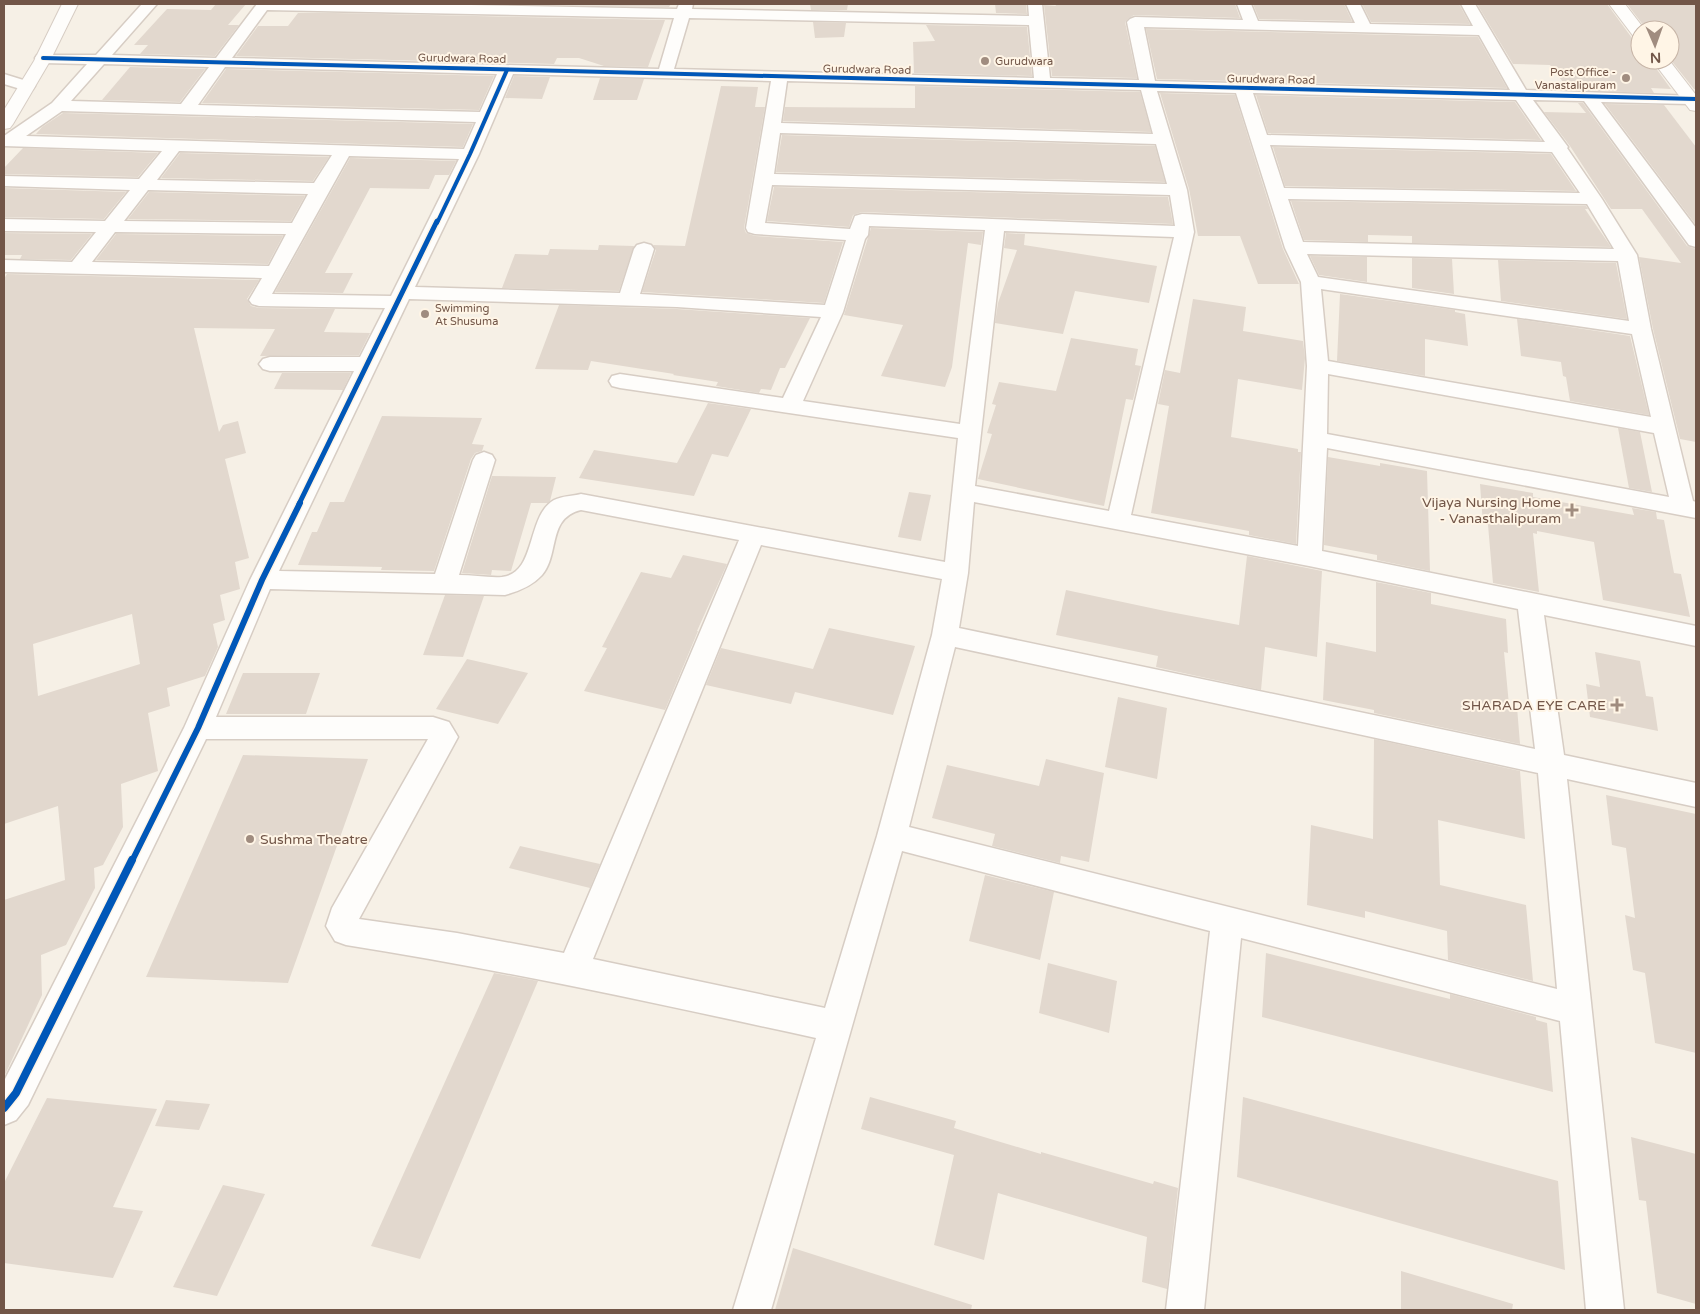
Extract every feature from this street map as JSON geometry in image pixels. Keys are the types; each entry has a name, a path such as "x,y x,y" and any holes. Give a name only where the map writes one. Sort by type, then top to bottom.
{"street":[{"path":"4,124 43,58 70,4"},
{"path":"6,141 58,106 150,4"},
{"path":"187,108 264,4 912,10 1036,21"},
{"path":"1035,4 1042,83"},
{"path":"1118,521 1185,232 1178,190 1148,86 1131,4"},
{"path":"1244,4 1252,25"},
{"path":"1353,4 1365,28"},
{"path":"1316,440 1690,509 1664,427 1641,329 1627,255 1559,147 1521,95 1468,4"},
{"path":"1617,4 1630,21"},
{"path":"665,74 685,8"},
{"path":"1135,22 1484,31"},
{"name":"Gurudwara Road","path":"43,58 1521,95 1694,102"},
{"path":"4,1108 16,1093 198,728 262,580 470,154 508,70"},
{"path":"1668,70 1694,102"},
{"path":"780,76 771,128 766,179 755,228 859,235"},
{"path":"4,78 27,86"},
{"path":"1242,88 1295,248 1311,282 1318,366 1309,558"},
{"path":"1589,97 1696,241"},
{"path":"58,106 486,117"},
{"path":"771,128 1163,138"},
{"path":"1259,140 1559,147"},
{"path":"6,141 470,154"},
{"path":"77,268 175,145"},
{"path":"344,150 320,189 259,300 400,297 677,301 833,312"},
{"path":"766,179 1178,190"},
{"path":"4,181 320,189"},
{"path":"1277,193 1594,200"},
{"path":"790,406 833,312 859,235 862,220 1185,232"},
{"path":"4,225 298,229"},
{"path":"752,1310 892,836 945,635 956,572 963,492 996,225"},
{"path":"1295,248 1627,255"},
{"path":"628,301 644,249"},
{"path":"4,266 275,272"},
{"path":"1311,282 1641,329"},
{"path":"270,364 368,364"},
{"path":"1318,366 1664,427"},
{"path":"620,381 971,433"},
{"path":"444,583 484,460"},
{"path":"963,492 1309,558 1696,636"},
{"path":"262,580 505,586 522,579 534,568 551,516 563,506 582,502 753,536 956,572"},
{"path":"573,970 753,536"},
{"path":"1530,603 1551,763 1609,1309"},
{"path":"945,635 1696,795"},
{"path":"198,728 439,728 444,737 343,918 342,926 346,931 457,948 573,970 836,1026"},
{"path":"892,836 1576,1009"},
{"path":"1185,1310 1227,920"}],"building":[{"path":"216,4 246,4 228,25 239,25 215,56 140,54 148,45 134,45 167,9 211,10"},
{"path":"502,4 671,4 669,7"},
{"path":"810,4 848,4 847,10 811,10"},
{"path":"995,4 1026,5 1027,14 996,13"},
{"path":"1055,4 1235,4 1240,18 1134,15 1125,22 1137,78 1052,76 1044,5 1056,6"},
{"path":"1253,4 1344,4 1352,21 1259,19"},
{"path":"1362,4 1459,4 1470,24 1371,22"},
{"path":"1477,4 1607,4 1630,35 1630,70 1657,70 1671,89 1651,88 1654,93 1569,90 1550,65 1513,64"},
{"path":"1627,4 1696,4 1696,89 1679,70 1680,20 1639,20"},
{"path":"298,13 665,20 648,67 604,66 579,58 557,58 554,64 236,56 258,26 288,26"},
{"path":"813,22 846,23 844,37 815,38"},
{"path":"926,25 1027,27 1032,76 914,73 913,42 935,41"},
{"path":"1146,29 1478,37 1507,88 1157,79"},
{"path":"130,67 205,69 180,102 102,100"},
{"path":"226,69 494,76 479,110 202,103"},
{"path":"514,76 550,77 542,99 505,98"},
{"path":"600,78 644,79 637,100 593,100"},
{"path":"721,86 758,87 755,107 765,107 744,228 746,233 755,236 843,242 824,303 642,292 656,250 653,245 685,246"},
{"path":"915,86 1140,92 1151,132 783,121 785,107 915,108"},
{"path":"1160,93 1235,95 1283,249 1299,284 1258,284 1240,236 1198,236 1189,189"},
{"path":"1256,95 1515,102 1541,140 1268,133"},
{"path":"1578,103 1583,103 1687,246 1696,249 1696,442 1680,439 1653,329 1639,257 1681,263 1642,209 1611,209 1570,146 1544,112 1586,113"},
{"path":"1605,104 1664,105 1696,147 1696,225"},
{"path":"63,113 473,124 463,147 36,134 42,127"},
{"path":"782,135 1155,146 1165,182 776,172"},
{"path":"1273,147 1551,154 1576,191 1285,186"},
{"path":"23,148 158,153 138,177 4,174 4,168"},
{"path":"180,153 329,157 313,181 161,178"},
{"path":"350,158 456,161 449,175 435,175 429,189 370,188 325,273 353,273 343,293 275,292"},
{"path":"774,187 1168,197 1173,224 862,212 853,215 849,227 767,221"},
{"path":"4,188 126,192 104,219 4,217"},
{"path":"149,192 305,196 291,221 128,219"},
{"path":"1291,201 1586,206 1588,209 1585,209 1611,247 1412,243 1412,236 1368,235 1368,242 1304,240"},
{"path":"871,228 983,232 981,245 968,243 952,367 945,387 881,376 903,325 844,315"},
{"path":"4,233 92,234 71,260 20,259 22,255 4,255"},
{"path":"1006,233 1025,234 1024,245 1157,266 1149,303 1075,291 1063,334 995,323 998,303 1017,250 1004,248"},
{"path":"116,234 283,236 268,264 96,260"},
{"path":"599,245 634,246 619,291 502,288 515,254 548,255 550,249 598,250"},
{"path":"1310,256 1367,257 1367,282 1319,275"},
{"path":"1412,258 1452,259 1454,294 1412,288"},
{"path":"1498,260 1616,263 1627,319 1501,301"},
{"path":"7,274 259,280 247,299 251,306 259,308 335,309 324,332 370,333 359,355 260,356 275,329 194,328 219,432 223,425 238,421 246,453 225,459 249,558 235,562 240,589 220,595 225,620 213,624 218,647 205,676 167,688 170,706 148,713 158,771 121,784 123,827 103,865 94,868 95,888 66,945 41,955 42,995 4,1077 4,900 65,880 58,806 4,824 4,279","holes":["132,614 140,664 38,696 33,644"]},
{"path":"1340,294 1455,310 1455,312 1465,314 1468,346 1425,339 1425,376 1337,361"},
{"path":"1193,299 1246,307 1243,331 1303,341 1305,358 1302,390 1238,379 1231,437 1298,449 1298,452 1301,452 1296,544 1249,535 1249,531 1151,513 1169,406 1158,404 1165,370 1180,373"},
{"path":"559,305 677,309 810,318 785,368 780,368 771,390 761,389 759,393 716,386 718,382 591,361 588,370 535,369"},
{"path":"1517,319 1630,336 1649,415 1570,401 1561,362 1521,356"},
{"path":"1071,338 1138,349 1135,365 1141,366 1133,400 1126,399 1104,506 978,479 992,434 987,433 996,405 992,404 999,382 1056,391"},
{"path":"282,373 351,373 343,390 274,389"},
{"path":"708,403 751,409 728,457 712,454 694,496 579,478 594,450 677,463"},
{"path":"382,416 482,418 472,444 484,445 482,451 475,453 471,459 434,571 381,570 382,567 298,565 312,532 317,532 330,502 344,502"},
{"path":"1618,428 1640,432 1652,492 1629,488"},
{"path":"1328,457 1380,466 1380,463 1427,471 1430,571 1377,560 1377,555 1324,545"},
{"path":"492,476 556,477 550,501 548,503 531,503 511,571 492,570 491,575 462,573"},
{"path":"1480,484 1533,493 1533,497 1634,515 1632,508 1656,512 1657,519 1664,520 1674,573 1681,574 1690,617 1603,600 1594,542 1537,531 1537,534 1533,533 1539,592 1493,583 1488,525 1483,524"},
{"path":"909,492 931,495 921,541 898,537"},
{"path":"683,555 727,564 665,710 584,691 607,648 602,647 641,572 671,578"},
{"path":"1247,556 1322,571 1317,657 1265,647 1261,690 1156,667 1158,656 1056,635 1066,590 1239,625"},
{"path":"1376,582 1431,593 1431,604 1506,619 1508,653 1504,652 1509,705 1517,707 1520,744 1374,713 1374,710 1323,700 1326,642 1376,652"},
{"path":"445,595 484,596 463,657 423,655"},
{"path":"829,628 915,646 893,715 795,692 791,704 706,685 721,648 813,669"},
{"path":"1595,652 1640,661 1646,696 1653,697 1658,731 1590,717 1586,684 1600,687"},
{"path":"467,659 528,673 498,724 436,709"},
{"path":"243,673 320,673 306,714 226,714"},
{"path":"1118,697 1167,708 1157,779 1105,767"},
{"path":"1374,739 1520,771 1525,839 1438,820 1440,885 1526,905 1533,981 1448,960 1447,931 1365,911 1365,918 1307,905 1311,825 1373,839"},
{"path":"243,755 368,759 288,983 146,977"},
{"path":"1046,759 1104,773 1089,862 1061,856 1060,863 992,846 995,834 932,818 947,765 1039,786"},
{"path":"1606,795 1696,814 1696,1053 1655,1043 1645,973 1633,970 1625,915 1635,918 1626,848 1612,845"},
{"path":"520,846 600,864 590,888 509,868"},
{"path":"985,875 1054,892 1040,960 969,941"},
{"path":"1266,953 1450,999 1450,994 1536,1017 1536,1020 1547,1023 1553,1092 1262,1017"},
{"path":"1048,963 1117,981 1109,1033 1039,1013"},
{"path":"494,973 538,981 420,1259 371,1246"},
{"path":"870,1097 956,1121 954,1128 1041,1154 1041,1152 1153,1184 1154,1181 1178,1188 1167,1289 1142,1282 1147,1237 998,1193 984,1260 934,1245 954,1155 861,1129"},
{"path":"1243,1097 1558,1181 1565,1270 1237,1177"},
{"path":"47,1098 157,1109 113,1207 143,1211 113,1278 4,1263 4,1183"},
{"path":"166,1100 210,1104 199,1130 155,1126"},
{"path":"1631,1137 1696,1154 1696,1304 1657,1293 1646,1201 1639,1200"},
{"path":"223,1185 265,1194 217,1296 173,1287"},
{"path":"793,1248 972,1305 971,1310 775,1310"},
{"path":"1401,1271 1513,1304 1512,1310 1401,1310"}],"cycle path":[{"path":"43,58 1696,99"},
{"path":"4,1108 16,1093 198,728 262,580 470,154 507,70"}],"place":[{"name":"Gurudwara","path":"985,61"},
{"name":"Post Office - Vanastalipuram","path":"1626,78"},
{"name":"Swimming At Shusuma","path":"425,314"},
{"name":"Vijaya Nursing Home - Vanasthalipuram","path":"1572,510"},
{"name":"SHARADA EYE CARE","path":"1617,705"},
{"name":"Sushma Theatre","path":"250,839"}]}
